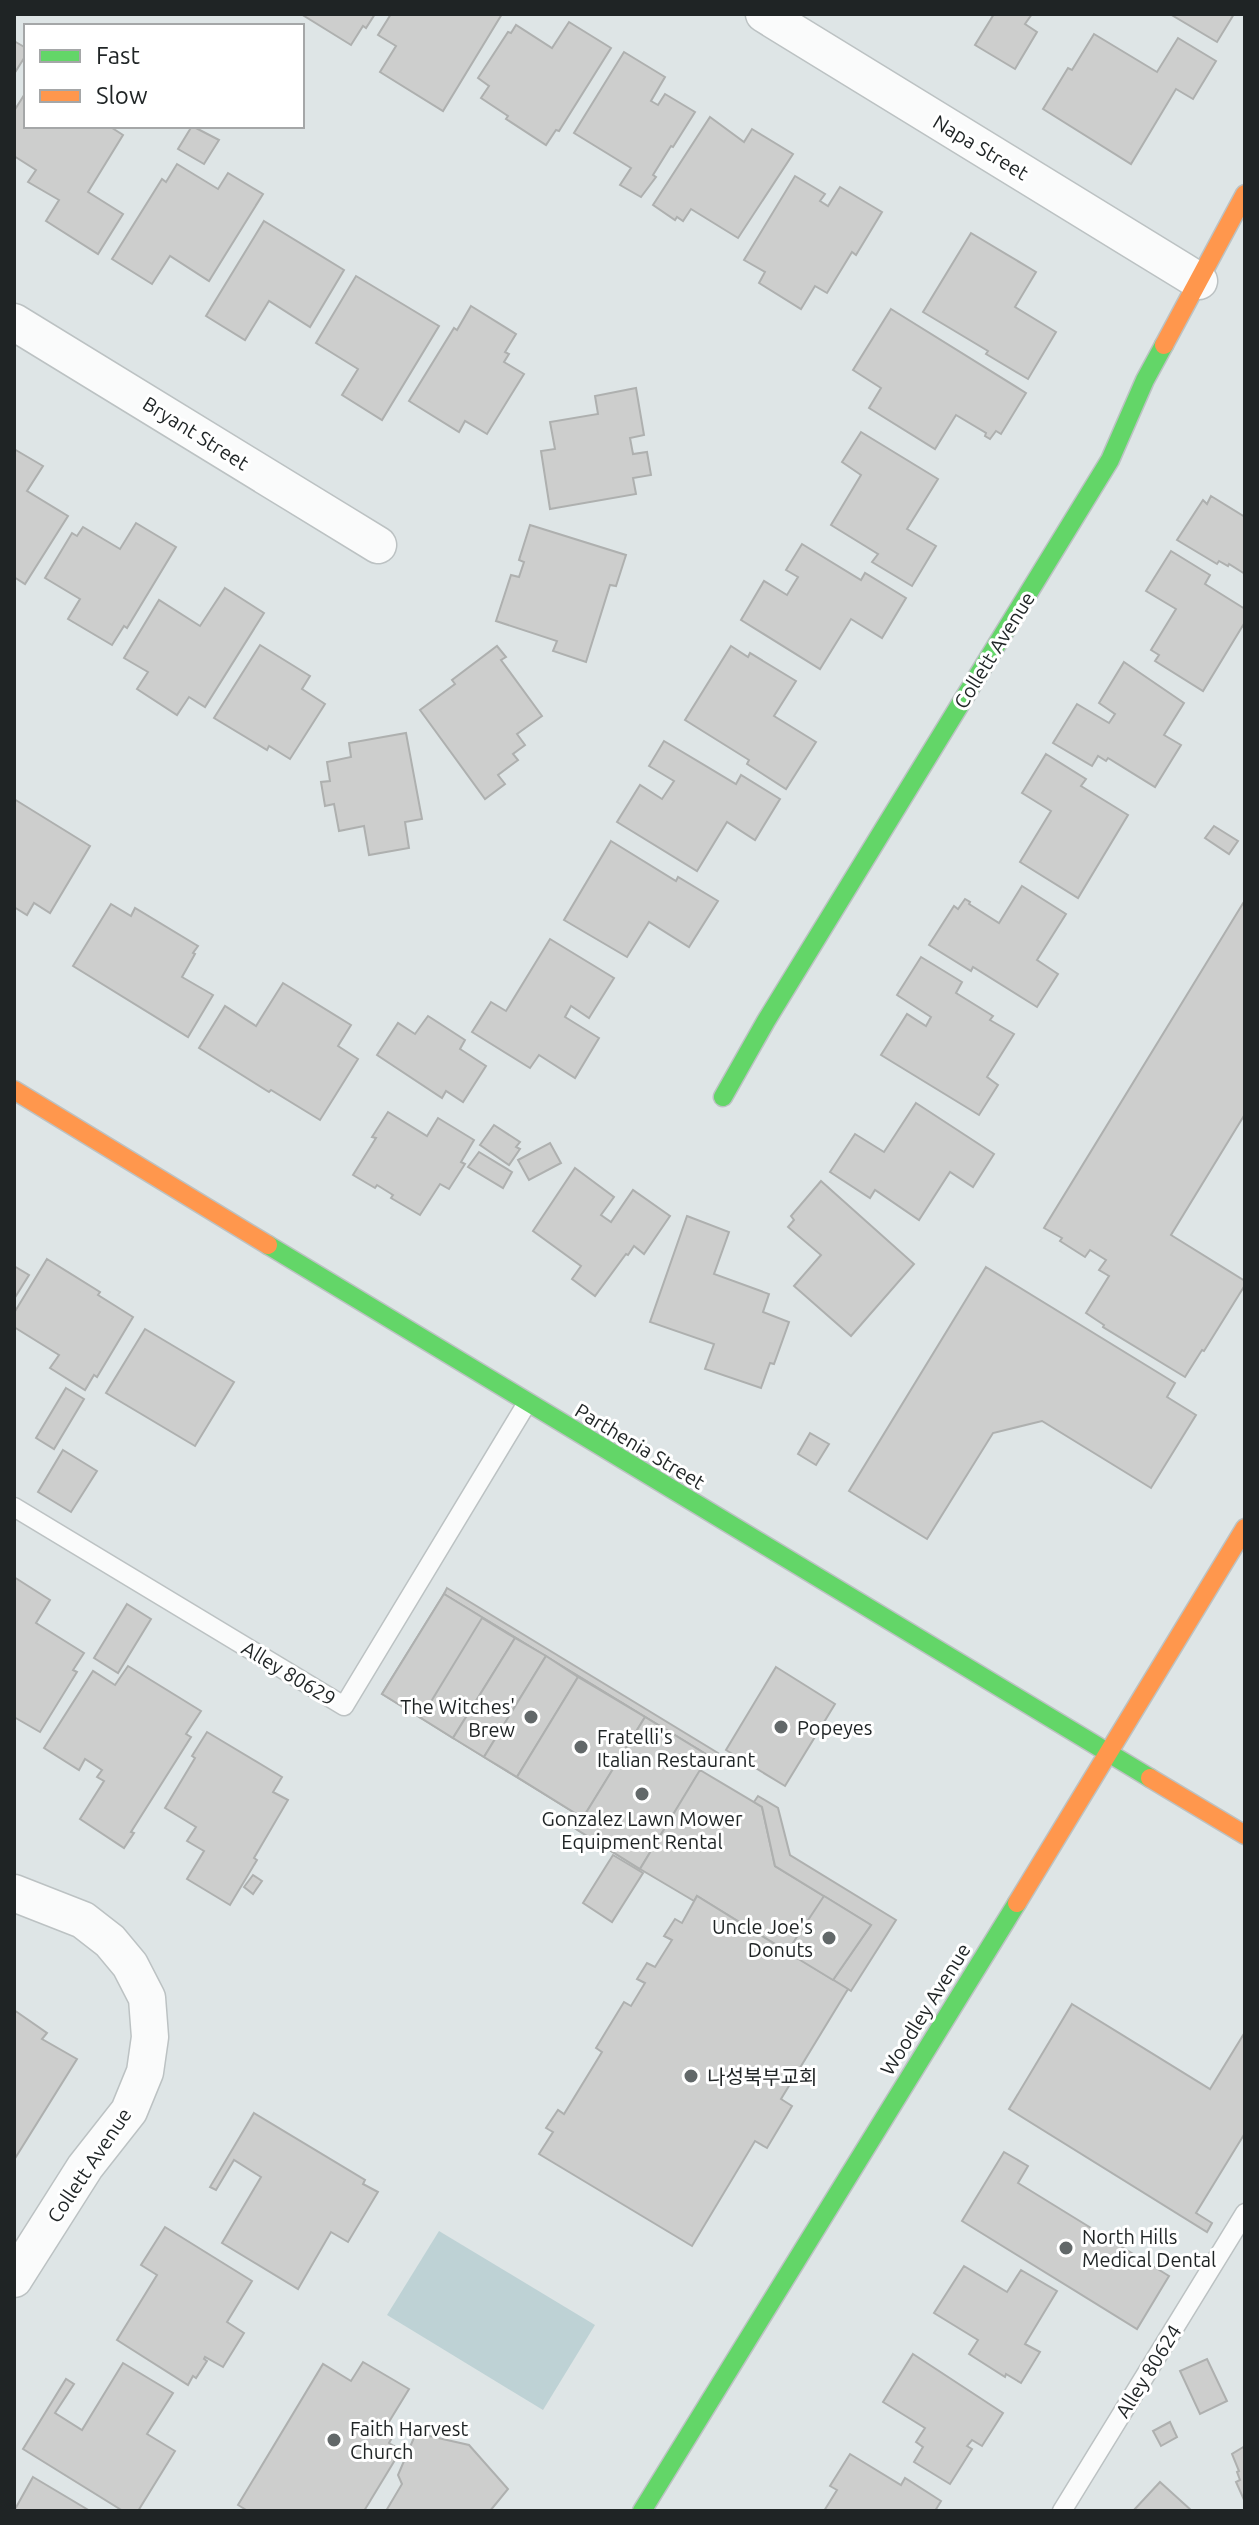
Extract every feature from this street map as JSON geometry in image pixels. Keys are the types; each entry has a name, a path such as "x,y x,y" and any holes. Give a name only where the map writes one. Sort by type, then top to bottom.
{"main road":[{"name":"Collett Avenue","path":"723,1097 766,1021 1110,460 1145,380 1245,194"},
{"name":"Parthenia Street","path":"14,1090 1108,1755 1245,1835"},
{"name":"Woodley Avenue","path":"642,2511 1245,1528"}],"street":[{"name":"Napa Street","path":"764,14 1199,281"},
{"name":"Bryant Street","path":"14,322 378,545"},
{"name":"Collett Avenue","path":"14,1893 83,1920 110,1941 130,1965 147,1998 150,2037 145,2072 129,2111 85,2167 14,2279"}],"lane":[{"name":"Alley 80629","path":"14,1507 344,1706 527,1403"},
{"name":"Alley 80624","path":"1062,2511 1240,2234 1245,2213"}],"shaded area":[{"path":"439,2231 595,2325 543,2410 387,2315"}],"building":[{"path":"301,14 375,14 351,45"},
{"path":"391,14 502,14 443,111 380,72 396,46 378,35"},
{"path":"994,14 1032,14 1025,24 1037,32 1015,69 975,45"},
{"path":"1170,14 1234,14 1217,42"},
{"path":"569,22 611,48 559,131 556,130 546,145 481,98 489,86 478,78 508,32 511,33 516,25 552,48"},
{"path":"1094,34 1157,72 1178,38 1216,61 1193,99 1176,89 1131,164 1043,109"},
{"path":"14,41 24,47 24,58 14,74"},
{"path":"624,52 665,77 651,101 658,105 665,94 695,112 641,197 620,185 631,168 574,133"},
{"path":"24,95 24,128 112,128 123,135 88,192 123,214 98,254 46,221 59,200 28,182 36,170 14,156 14,111"},
{"path":"710,117 744,142 752,129 793,154 738,238 691,209 683,221 677,217 675,220 653,205"},
{"path":"191,128 219,140 204,164 178,149"},
{"path":"177,164 218,189 228,173 263,194 209,281 170,256 152,284 112,259 162,179 166,182"},
{"path":"795,176 825,194 820,201 828,206 840,187 882,212 856,255 852,252 827,293 815,286 801,309 759,283 765,272 744,260"},
{"path":"264,221 344,270 310,327 269,301 245,340 206,316"},
{"path":"971,233 1036,272 1015,307 1056,332 1028,379 923,312"},
{"path":"356,276 439,326 382,420 342,395 358,369 316,343"},
{"path":"471,306 516,334 505,352 509,354 504,362 524,374 487,434 465,421 459,432 409,401"},
{"path":"891,309 1026,393 1001,434 996,431 990,439 985,436 986,433 956,415 935,449 869,408 881,388 853,370"},
{"path":"636,388 644,435 630,438 633,454 647,452 651,475 633,478 636,494 550,509 541,451 555,449 550,422 598,414 595,396"},
{"path":"861,432 938,479 907,529 936,546 912,586 872,562 878,554 831,525 861,475 842,462"},
{"path":"14,449 43,466 27,491 68,516 25,584 14,577"},
{"path":"1211,496 1245,517 1245,574 1229,564 1219,561 1217,564 1177,540 1203,500 1207,504"},
{"path":"136,523 176,547 127,628 124,626 112,645 68,619 80,599 45,578 72,533 77,536 83,527 120,549"},
{"path":"530,525 626,555 616,586 610,585 586,662 553,651 557,641 496,621 511,575 519,577 524,562 519,560"},
{"path":"802,544 861,580 865,573 906,598 882,638 851,619 820,669 741,620 764,581 787,595 798,577 786,570"},
{"path":"1171,551 1210,575 1205,584 1245,609 1245,622 1203,691 1155,661 1159,655 1151,650 1176,609 1146,591"},
{"path":"225,588 264,613 205,707 189,697 177,715 137,689 148,672 124,658 159,600 200,626"},
{"path":"260,645 310,676 302,689 325,704 290,759 269,746 267,750 214,718"},
{"path":"497,646 506,657 501,660 542,716 517,734 525,745 513,754 518,760 498,775 505,784 485,799 420,710 455,684 452,680"},
{"path":"731,646 748,657 750,653 796,681 774,716 816,742 786,789 747,764 749,760 685,720"},
{"path":"1124,662 1184,703 1164,735 1181,745 1155,787 1108,758 1106,761 1098,756 1092,766 1053,743 1077,704 1109,723 1115,714 1099,703"},
{"path":"406,733 422,819 405,822 409,848 369,855 364,826 339,831 334,804 325,806 321,782 330,781 327,762 351,757 349,743"},
{"path":"664,741 736,784 741,775 780,799 755,840 727,822 697,871 617,822 640,785 662,799 674,781 649,766"},
{"path":"1046,754 1086,779 1081,786 1128,815 1078,898 1020,862 1051,811 1022,793"},
{"path":"14,799 90,846 50,913 34,903 27,915 14,907"},
{"path":"1214,826 1238,841 1229,854 1205,838"},
{"path":"611,841 676,881 678,877 718,901 689,947 649,922 627,957 564,920"},
{"path":"1022,886 1066,914 1037,960 1058,974 1037,1007 973,967 971,971 929,945 954,906 958,909 965,899 999,923"},
{"path":"1245,900 1245,1114 1171,1235 1245,1281 1245,1285 1185,1377 1103,1327 1086,1313 1109,1276 1099,1270 1106,1260 1090,1250 1085,1257 1044,1228"},
{"path":"111,904 131,916 135,908 198,946 182,977 213,995 188,1037 73,966"},
{"path":"550,939 614,978 589,1018 571,1006 565,1017 599,1038 575,1078 539,1055 530,1068 472,1032 491,1002 506,1011"},
{"path":"921,957 962,982 956,993 993,1016 990,1020 1014,1034 987,1077 998,1085 979,1115 881,1055 907,1014 926,1026 931,1017 897,995"},
{"path":"283,983 351,1025 338,1046 358,1059 320,1120 199,1048 225,1006 256,1026"},
{"path":"428,1016 465,1040 460,1049 486,1066 463,1102 446,1091 442,1098 377,1055 398,1023 415,1034"},
{"path":"916,1103 994,1154 973,1187 950,1172 919,1220 875,1190 870,1198 830,1172 855,1134 884,1152"},
{"path":"388,1112 427,1136 438,1118 474,1140 461,1162 465,1164 449,1189 440,1184 420,1215 391,1198 393,1195 377,1185 375,1188 353,1175"},
{"path":"494,1125 520,1142 516,1147 520,1149 509,1165 480,1145"},
{"path":"550,1143 561,1163 529,1180 518,1160"},
{"path":"479,1152 512,1172 503,1188 468,1167"},
{"path":"575,1168 614,1197 601,1215 611,1222 633,1190 670,1216 644,1254 634,1246 595,1296 572,1279 581,1266 533,1231"},
{"path":"821,1181 914,1264 851,1336 794,1286 821,1255 788,1227 794,1220 791,1216"},
{"path":"687,1216 729,1232 714,1274 769,1294 763,1312 789,1322 774,1364 770,1363 761,1388 705,1369 714,1344 650,1322"},
{"path":"47,1259 133,1317 97,1377 94,1375 85,1390 50,1368 59,1355 14,1327 14,1313"},
{"path":"14,1266 29,1275 14,1299"},
{"path":"986,1267 1175,1383 1167,1397 1196,1415 1151,1488 1042,1421 993,1433 927,1539 849,1491"},
{"path":"145,1329 234,1382 195,1446 106,1393"},
{"path":"66,1388 84,1399 54,1449 36,1438"},
{"path":"810,1433 829,1444 816,1465 798,1454"},
{"path":"63,1450 97,1471 71,1512 38,1492"},
{"path":"14,1577 50,1600 36,1623 84,1653 73,1670 77,1672 40,1732 14,1717"},
{"path":"447,1588 718,1753 714,1759 444,1594"},
{"path":"444,1594 482,1618 421,1718 382,1694"},
{"path":"444,1594 709,1756 640,1869 576,1829 583,1818 382,1694"},
{"path":"127,1604 151,1619 118,1673 94,1658"},
{"path":"482,1618 515,1638 453,1738 421,1718"},
{"path":"515,1638 546,1656 484,1757 453,1738"},
{"name":"The Witches' Brew","path":"546,1656 578,1677 517,1777 484,1757"},
{"path":"128,1666 201,1711 186,1734 191,1737 124,1848 80,1819 104,1781 97,1777 102,1770 85,1759 79,1770 44,1748 93,1671 115,1685"},
{"name":"Popeyes","path":"776,1667 835,1704 785,1786 726,1750"},
{"name":"Fratelli's Italian Restaurant","path":"578,1677 645,1717 583,1818 517,1777"},
{"name":"Gonzalez Lawn Mower Equipment Rental","path":"645,1717 709,1756 640,1869 576,1829"},
{"path":"207,1732 282,1777 273,1792 288,1800 230,1905 187,1879 204,1851 187,1841 196,1827 165,1808"},
{"path":"700,1770 762,1807 775,1866 871,1925 833,1980 697,1896 694,1901 640,1869"},
{"path":"758,1796 778,1808 790,1855 896,1920 851,1991 833,1980 871,1925 775,1866 762,1807 754,1802"},
{"path":"613,1855 643,1873 612,1922 583,1903"},
{"path":"253,1875 262,1881 253,1894 244,1887"},
{"name":"나성북부교회","path":"697,1896 848,1989 781,2099 792,2106 767,2148 755,2141 692,2246 539,2154 553,2132 546,2128 558,2110 564,2114 602,2052 596,2048 624,2002 631,2006 645,1983 637,1979 647,1963 655,1967 672,1940 664,1936 675,1919 682,1923"},
{"name":"Uncle Joe's Donuts","path":"824,1896 871,1925 833,1980 787,1952"},
{"path":"1072,2004 1210,2089 1245,2032 1245,2133 1196,2213 1212,2223 1207,2232 1009,2109"},
{"path":"14,2010 47,2033 42,2039 77,2059 14,2160"},
{"path":"254,2113 365,2180 363,2184 378,2192 348,2242 331,2232 298,2289 222,2243 261,2177 234,2160 216,2190 210,2187"},
{"name":"North Hills Medical Dental","path":"1004,2152 1028,2166 1018,2183 1169,2276 1137,2329 962,2221"},
{"path":"165,2227 252,2281 227,2322 244,2333 223,2367 205,2357 207,2361 188,2385 117,2340 157,2275 141,2265"},
{"path":"964,2266 1007,2292 1021,2270 1057,2291 1025,2344 1040,2352 1021,2383 1006,2374 1005,2377 969,2354 978,2340 934,2313"},
{"path":"913,2354 1003,2413 982,2446 972,2440 967,2446 972,2449 950,2484 914,2462 923,2447 916,2442 925,2428 883,2402"},
{"path":"1207,2359 1227,2401 1200,2414 1180,2371"},
{"name":"Faith Harvest Church","path":"363,2362 409,2389 384,2430 393,2436 389,2443 401,2450 364,2511 248,2511 238,2505 323,2364 351,2381"},
{"path":"123,2363 173,2393 147,2434 175,2451 138,2511 123,2511 23,2449 66,2379 74,2384 55,2413 82,2430"},
{"path":"1170,2422 1177,2437 1161,2446 1153,2431"},
{"path":"416,2433 469,2445 508,2489 490,2511 386,2511 402,2484 398,2475"},
{"path":"1245,2446 1245,2502 1236,2482 1240,2480 1239,2471 1232,2454"},
{"path":"850,2454 901,2485 905,2478 941,2501 935,2511 824,2511 837,2490 830,2486"},
{"path":"33,2477 90,2511 14,2511"},
{"path":"1160,2482 1192,2511 1133,2511"}],"traffic: fast":[{"path":"723,1097 766,1021 1110,460 1164,345"},
{"path":"268,1245 1150,1778"},
{"path":"642,2511 1017,1903"}],"traffic: slow":[{"path":"1164,345 1245,194"},
{"path":"14,1090 268,1245"},
{"path":"1017,1903 1245,1528"},
{"path":"1150,1778 1245,1835"}],"place":[{"name":"The Witches' Brew","path":"531,1717"},
{"name":"Popeyes","path":"781,1727"},
{"name":"Fratelli's Italian Restaurant","path":"581,1747"},
{"name":"Gonzalez Lawn Mower Equipment Rental","path":"642,1794"},
{"name":"Uncle Joe's Donuts","path":"829,1938"},
{"name":"나성북부교회","path":"691,2076"},
{"name":"North Hills Medical Dental","path":"1066,2248"},
{"name":"Faith Harvest Church","path":"334,2440"}]}
